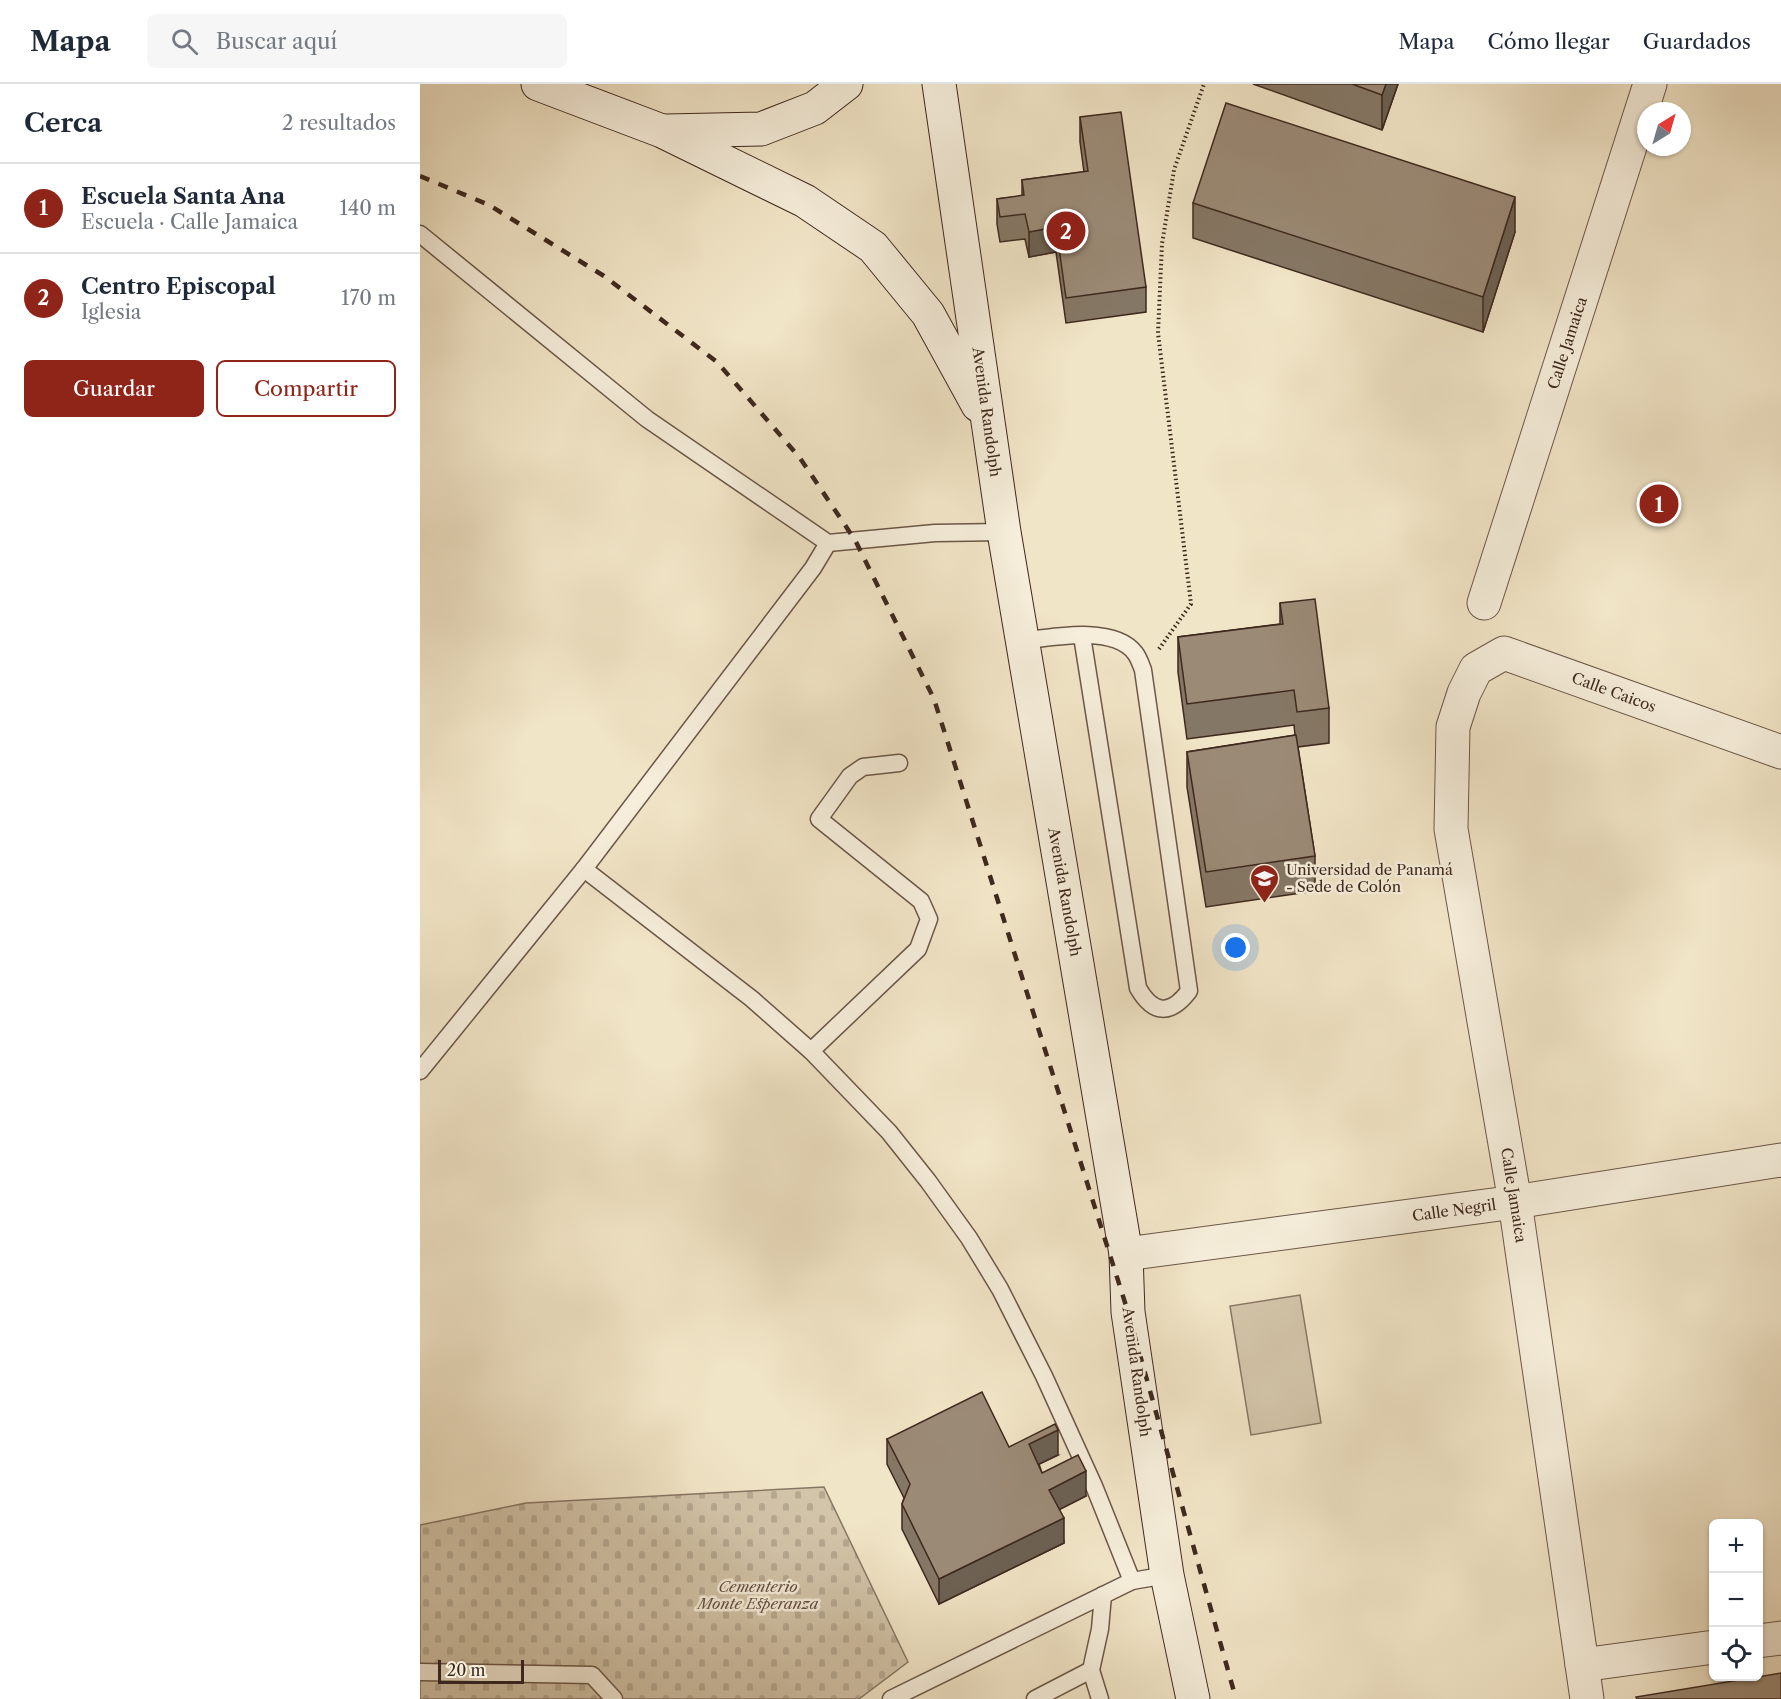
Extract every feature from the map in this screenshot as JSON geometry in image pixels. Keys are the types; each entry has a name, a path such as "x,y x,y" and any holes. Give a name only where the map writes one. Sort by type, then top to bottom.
{"street":[{"path":"538,84 662,131 805,201 873,247 928,314 989,425"},
{"path":"662,131 761,129 815,108 846,84"},
{"name":"Avenida Randolph","path":"939,84 1004,532 1126,1254 1128,1312 1167,1575 1193,1699"},
{"name":"Calle Jamaica","path":"1484,603 1650,84"},
{"name":"Calle Caicos","path":"1464,693 1476,669 1504,653 1781,752"},
{"name":"Calle Jamaica","path":"1464,693 1453,727 1451,829 1515,1202 1587,1699"},
{"name":"Calle Negril","path":"1126,1254 1515,1202 1781,1161"},
{"path":"1763,1640 1781,1638"},
{"path":"1582,1665 1709,1648"}],"lane":[{"path":"420,234 647,419 828,543 935,533 1004,532"},
{"path":"420,1071 584,869 813,568 828,543"},
{"path":"1022,641 1082,636 1099,635 1119,640 1134,652 1143,670 1189,991 1172,1007 1160,1009 1145,1001 1138,988 1082,636"},
{"path":"812,1051 918,949 929,919 921,901 819,819 850,777 863,767 899,763"},
{"path":"584,869 752,999 812,1051 889,1132 969,1238 1000,1289 1044,1376 1094,1486 1132,1581"},
{"path":"891,1699 1132,1581 1167,1575"},
{"path":"1100,1699 1091,1670 1100,1629 1103,1595"},
{"path":"1035,1699 1091,1670"},
{"path":"420,1672 592,1675 614,1699"}],"path":[{"path":"1143,670 1191,604 1158,333 1162,244 1174,170 1204,84"}],"green space":[{"path":"1300,1295 1321,1423 1251,1435 1230,1306"},
{"name":"Cementerio Monte Esperanza","path":"824,1487 908,1662 859,1699 420,1699 420,1525 526,1503"}],"building":[{"path":"1352,84 1386,84 1382,95"},
{"path":"1226,103 1515,197 1483,297 1193,203"},
{"path":"1121,112 1146,287 1066,298 1056,227 1029,232 1025,214 1000,217 997,199 1024,195 1022,180 1088,171 1080,117"},
{"path":"1315,599 1329,708 1297,712 1294,690 1187,704 1178,637 1283,624 1280,603"},
{"path":"1296,735 1315,856 1206,872 1187,752"},
{"path":"982,1392 1009,1447 1055,1424 1058,1430 1029,1444 1042,1473 1078,1455 1086,1471 1049,1490 1064,1518 939,1579 902,1504 910,1484 887,1439"},
{"path":"1781,1673 1781,1699 1637,1699 1636,1697 1733,1681 1763,1681 1763,1676"}],"railway":[{"path":"420,176 489,205 604,276 717,362 800,458 855,540 934,699 1128,1312 1236,1699"}],"place":[{"name":"Centro Episcopal","path":"1066,231"},
{"name":"Escuela Santa Ana","path":"1659,504"},
{"name":"Universidad de Panamá - Sede de Colón","path":"1265,904"}]}
